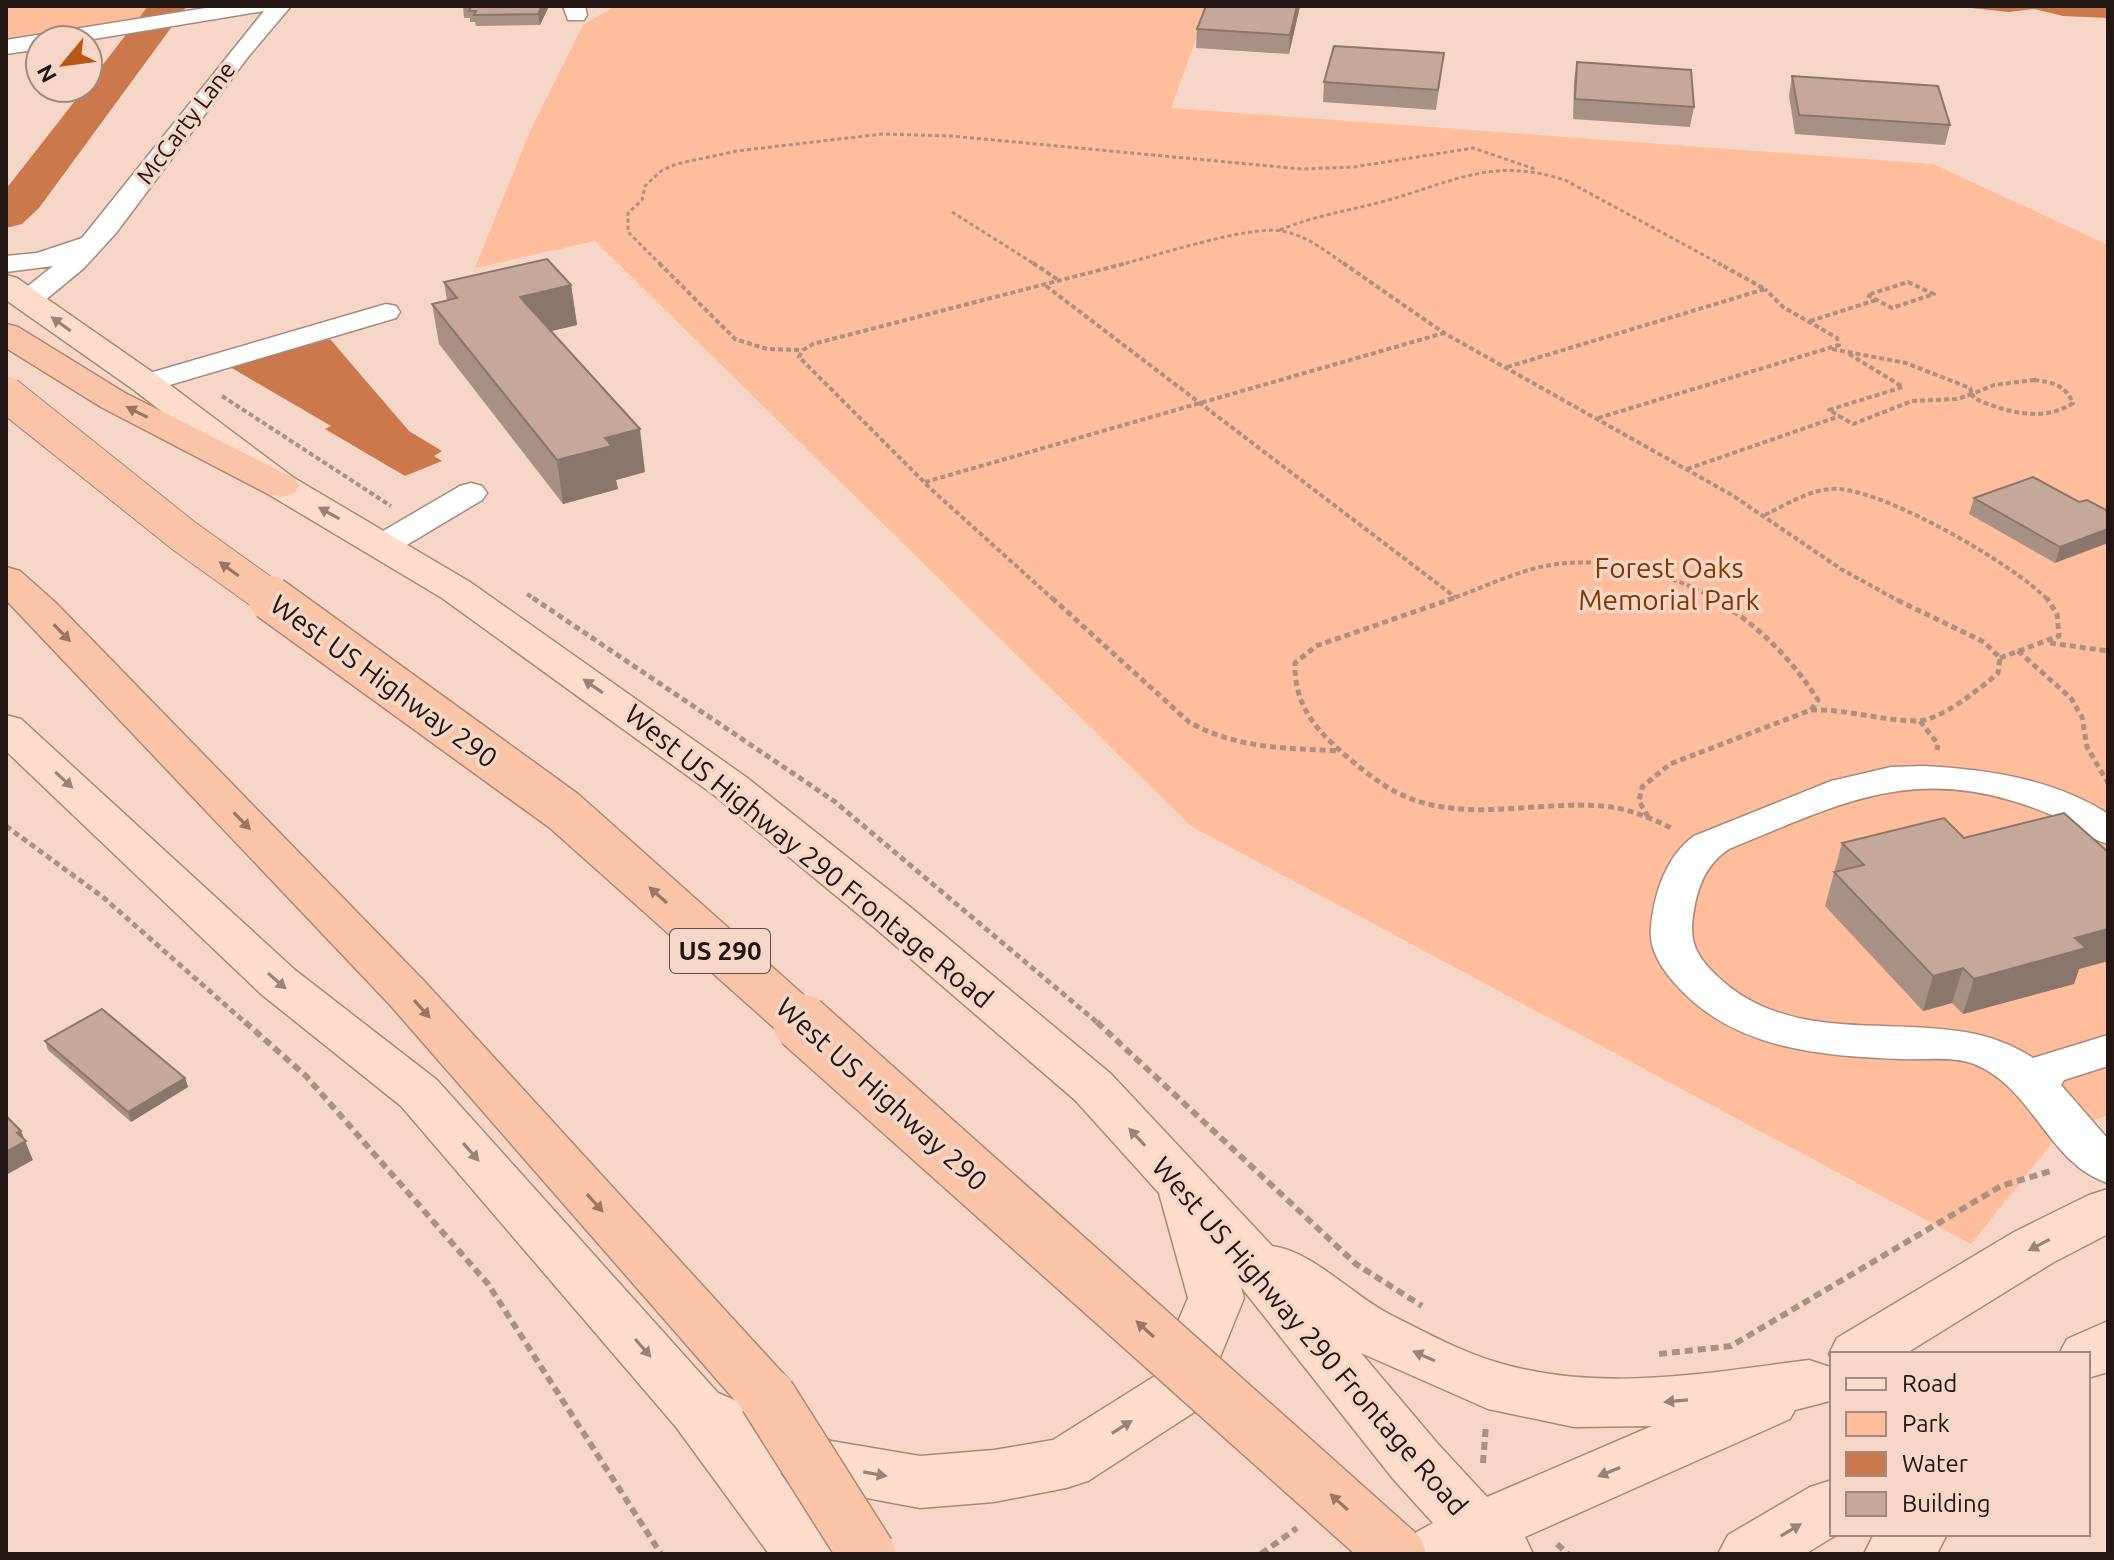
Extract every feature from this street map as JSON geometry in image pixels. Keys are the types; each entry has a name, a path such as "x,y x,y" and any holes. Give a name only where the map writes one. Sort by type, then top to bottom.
{"highway":[{"path":"6,334 113,400 281,486"},
{"name":"West US Highway 290","path":"6,394 184,536 564,811 1397,1554"},
{"path":"6,579 41,610 408,994 767,1396 867,1554"}],"main road":[{"name":"West US Highway 290 Frontage Road","path":"17,293 146,383 281,486 401,535 456,590 730,786 892,917 1093,1087 1235,1240 1416,1462 1471,1546"},
{"path":"6,728 278,982 419,1093 697,1410 805,1554"},
{"path":"1861,1352 2034,1247 2105,1177"},
{"path":"697,1410 824,1465 920,1482 994,1476 1066,1463 1178,1392 1216,1298 1183,1185"},
{"path":"1235,1240 1369,1331 1488,1385 1574,1403 1672,1402 1830,1363"},
{"path":"2090,1354 2108,1344"},
{"path":"1471,1546 1518,1509 1698,1435 1830,1369"},
{"path":"762,1499 784,1554"},
{"path":"1750,1554 1830,1507"},
{"path":"1896,1554 1914,1536"}],"street":[{"name":"McCarty Lane","path":"17,293 93,242 280,6"},
{"path":"104,32 248,8"},
{"path":"80,24 100,10"},
{"path":"6,264 41,261 93,242"},
{"path":"146,383 386,312"},
{"path":"401,535 471,493"},
{"path":"2105,1177 2038,1084 1994,1055 1967,1046 1822,1037 1751,1021 1717,1004 1677,959 1670,938 1672,913 1695,856 1715,840 1864,783 1936,778 2011,790 2044,797 2073,809 2108,832"},
{"path":"2038,1084 2048,1069 2108,1050"}],"path":[{"path":"803,350 768,350 735,339 628,232 628,213 642,200 645,186 661,171 684,162 737,151 903,132 1302,169 1354,167 1473,148 1489,151 1567,181 1765,289 1773,300 1837,338 1839,345 1832,349 1597,418"},
{"path":"1340,751 1246,747 1205,732 1170,707 924,482 799,357 803,350 813,344 1246,233 1279,230 1300,221 1387,201 1484,171 1508,167 1535,169"},
{"path":"952,212 1061,282"},
{"path":"1279,230 1306,238 1444,333 1686,469 1880,592 1984,642 2000,658"},
{"path":"1809,321 1876,300 1892,308 1934,294 1908,282 1867,295 1876,300"},
{"path":"1045,286 1456,597"},
{"path":"1506,367 1765,289"},
{"path":"924,482 1444,333"},
{"path":"1832,349 1873,366 1903,387 1829,410 1853,424 1929,398 1958,399 1972,393 2017,381 2044,382 2066,389 2073,403 2068,408 2037,413 1982,402 1972,393 1970,388 1927,369 1887,358 1849,354"},
{"path":"183,371 401,535"},
{"path":"1686,469 1840,416"},
{"path":"1764,516 1824,490 1861,492 1946,533 2035,588 2054,606 2061,624 2059,636 2000,658"},
{"path":"1811,710 1818,700 1804,675 1782,650 1748,620 1690,586 1611,565 1566,563 1541,567 1316,646 1295,663 1293,683 1299,703 1314,727 1340,751 1400,793 1425,804 1457,808 1612,807 1648,817 1639,801 1642,787 1670,764 1811,710 1867,712 1920,721 1939,714 1984,685 1998,673 2000,658"},
{"path":"521,591 834,801 1106,1030 1356,1264 1423,1306"},
{"path":"2049,642 2108,651"},
{"path":"2017,651 2071,698 2082,717 2087,747 2108,783"},
{"path":"6,826 104,898 306,1076 488,1284 661,1554"},
{"path":"1654,1355 1731,1346 2001,1186 2105,1177"}],"green space":[{"path":"6,6 152,6 147,16 98,24 24,24 24,36 6,39"},
{"name":"Forest Oaks Memorial Park","path":"615,6 1208,6 1171,108 1933,164 2108,245 2108,1115 2061,1132 1971,1244 1191,826 595,241 475,268 531,129 583,25"}],"water":[{"path":"1952,6 2108,6 2108,18 2063,16 2034,9 2009,12"},
{"path":"330,339 409,431 442,451 434,456 442,461 405,476 325,429 331,426 230,367"}],"building":[{"path":"463,6 542,6 538,14 474,15 476,11 469,11 471,7"},
{"path":"1206,6 1297,6 1290,35 1197,29"},
{"path":"1334,46 1444,53 1438,90 1324,82"},
{"path":"1577,62 1691,70 1694,107 1575,99"},
{"path":"1792,76 1938,86 1950,125 1799,115"},
{"path":"547,259 571,285 520,297 640,429 605,438 612,446 557,460 432,304 457,298 444,282"},
{"path":"2033,477 2079,502 2087,500 2108,511 2108,529 2060,547 1974,498"},
{"path":"2064,813 2108,852 2108,929 2075,938 2086,948 1974,979 1963,968 1933,976 1834,872 1864,865 1842,843 1944,818 1964,838"},
{"path":"102,1009 185,1078 128,1112 45,1041"},
{"path":"6,1116 26,1141 6,1152"}],"waterway":[{"path":"6,214 23,198 168,6"}]}
